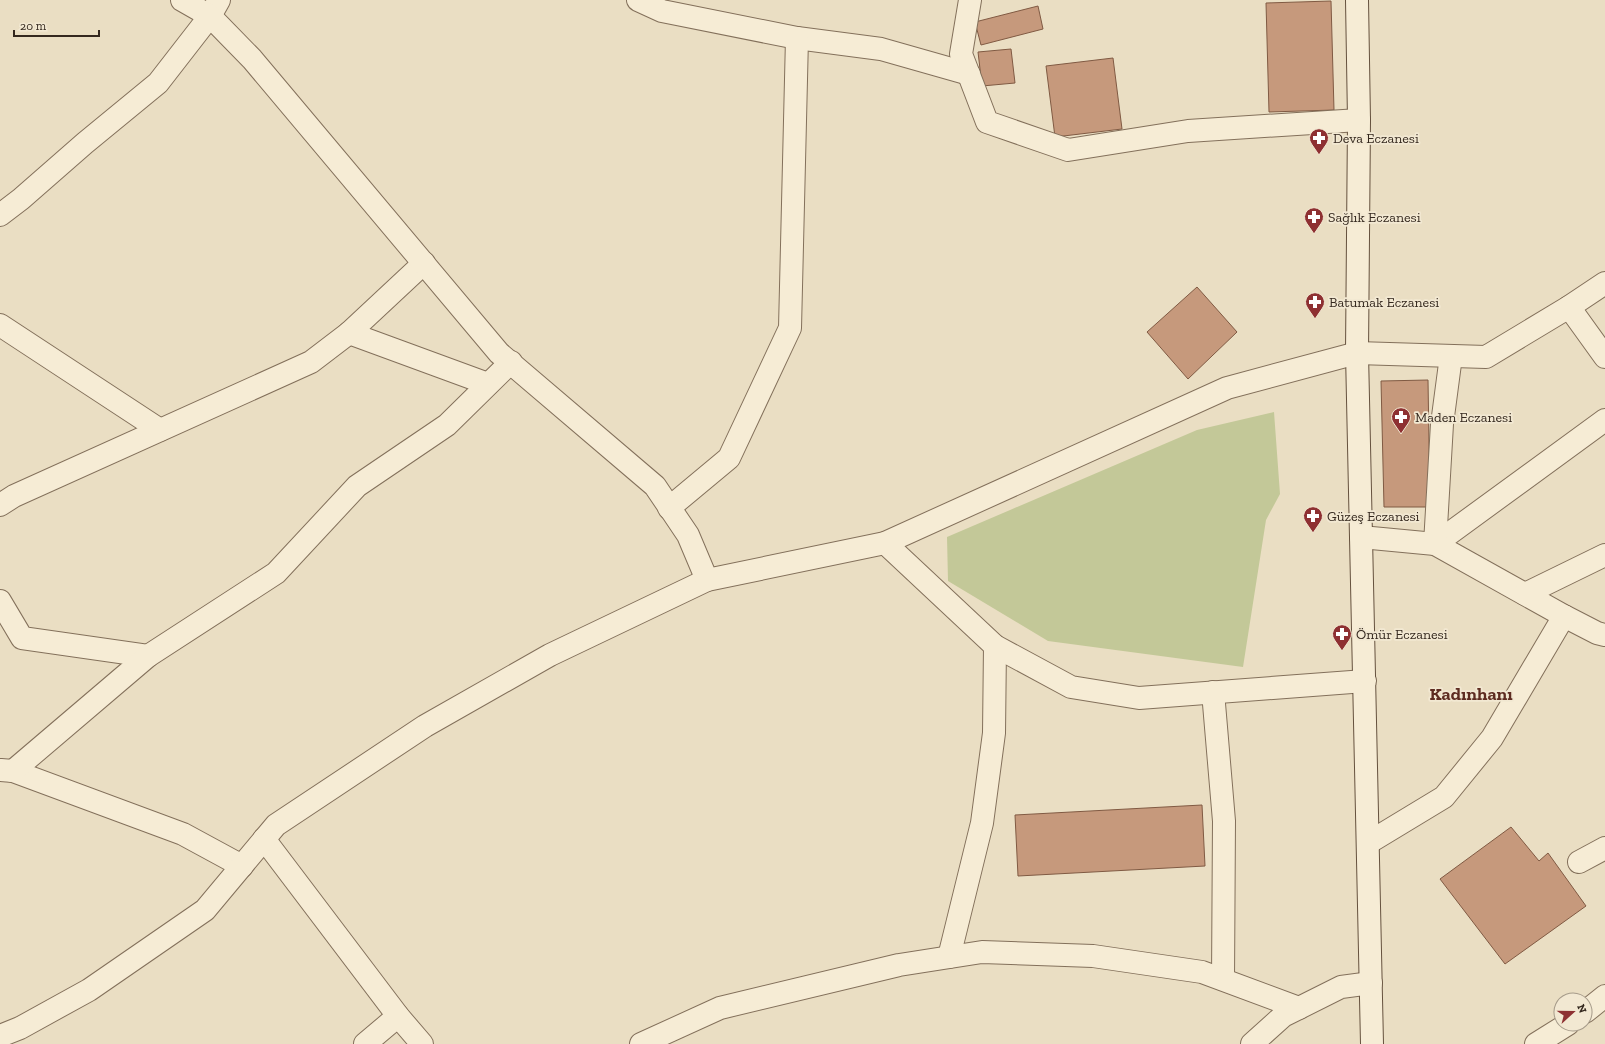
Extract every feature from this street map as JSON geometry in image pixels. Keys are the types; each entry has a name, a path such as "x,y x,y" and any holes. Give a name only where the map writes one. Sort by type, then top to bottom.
{"street":[{"path":"182,0 214,8 252,59 499,353 655,486 688,535 707,580"},
{"path":"638,0 662,11 798,38 881,50 969,74"},
{"path":"970,0 961,54 987,122 1068,150 1188,131 1359,120"},
{"path":"1357,0 1359,120 1357,353 1372,1044"},
{"path":"0,215 22,199 85,143 158,83 214,8"},
{"path":"669,508 729,458 790,328 798,38"},
{"path":"0,505 14,496 311,362 349,333 424,263"},
{"path":"0,1036 20,1028 89,990 205,910 276,825 426,726 550,655 707,580 885,544 1227,388 1357,353 1486,357 1569,307 1605,283"},
{"path":"1569,307 1605,358"},
{"path":"0,325 160,430"},
{"path":"349,333 488,384"},
{"path":"1435,544 1442,424 1451,356"},
{"path":"6,771 148,656 276,573 357,486 447,425 511,362"},
{"path":"1435,544 1605,420"},
{"path":"1361,537 1435,544 1564,616 1597,633 1605,635"},
{"path":"885,544 995,646 1071,687 1138,698 1364,681"},
{"path":"1525,594 1605,555"},
{"path":"0,601 22,638 148,656"},
{"path":"1368,843 1444,797 1492,738 1564,616"},
{"path":"949,958 982,823 994,733 995,646"},
{"path":"1213,692 1224,821 1223,979"},
{"path":"6,771 183,834 242,866"},
{"path":"264,840 398,1016 422,1044"},
{"path":"1579,862 1605,848"},
{"path":"641,1044 720,1008 899,965 982,952 1092,956 1202,972 1299,1008"},
{"path":"1252,1044 1283,1016 1341,987 1371,983"},
{"path":"365,1044 398,1016"},
{"path":"1536,1044 1555,1032"}],"green space":[{"path":"1274,412 1280,494 1266,520 1243,667 1048,641 948,581 947,537 1197,430"}],"building":[{"path":"1331,1 1334,110 1269,112 1266,3"},
{"path":"1038,6 1043,29 981,45 975,22"},
{"path":"1011,49 1015,83 982,86 978,52"},
{"path":"1113,58 1122,129 1055,137 1046,66"},
{"path":"1197,287 1237,332 1188,379 1147,332"},
{"path":"1428,380 1430,507 1384,507 1381,381"},
{"path":"1202,805 1205,866 1018,876 1015,815"},
{"path":"1511,827 1539,861 1548,853 1586,906 1505,964 1440,879"}],"place":[{"name":"Deva Eczanesi","path":"1319,155"},
{"name":"Sağlık Eczanesi","path":"1314,234"},
{"name":"Batumak Eczanesi","path":"1315,319"},
{"name":"Maden Eczanesi","path":"1401,434"},
{"name":"Güzeş Eczanesi","path":"1313,533"},
{"name":"Ömür Eczanesi","path":"1342,651"}],"district":[{"name":"Kadınhanı","path":"1471,694"}]}
